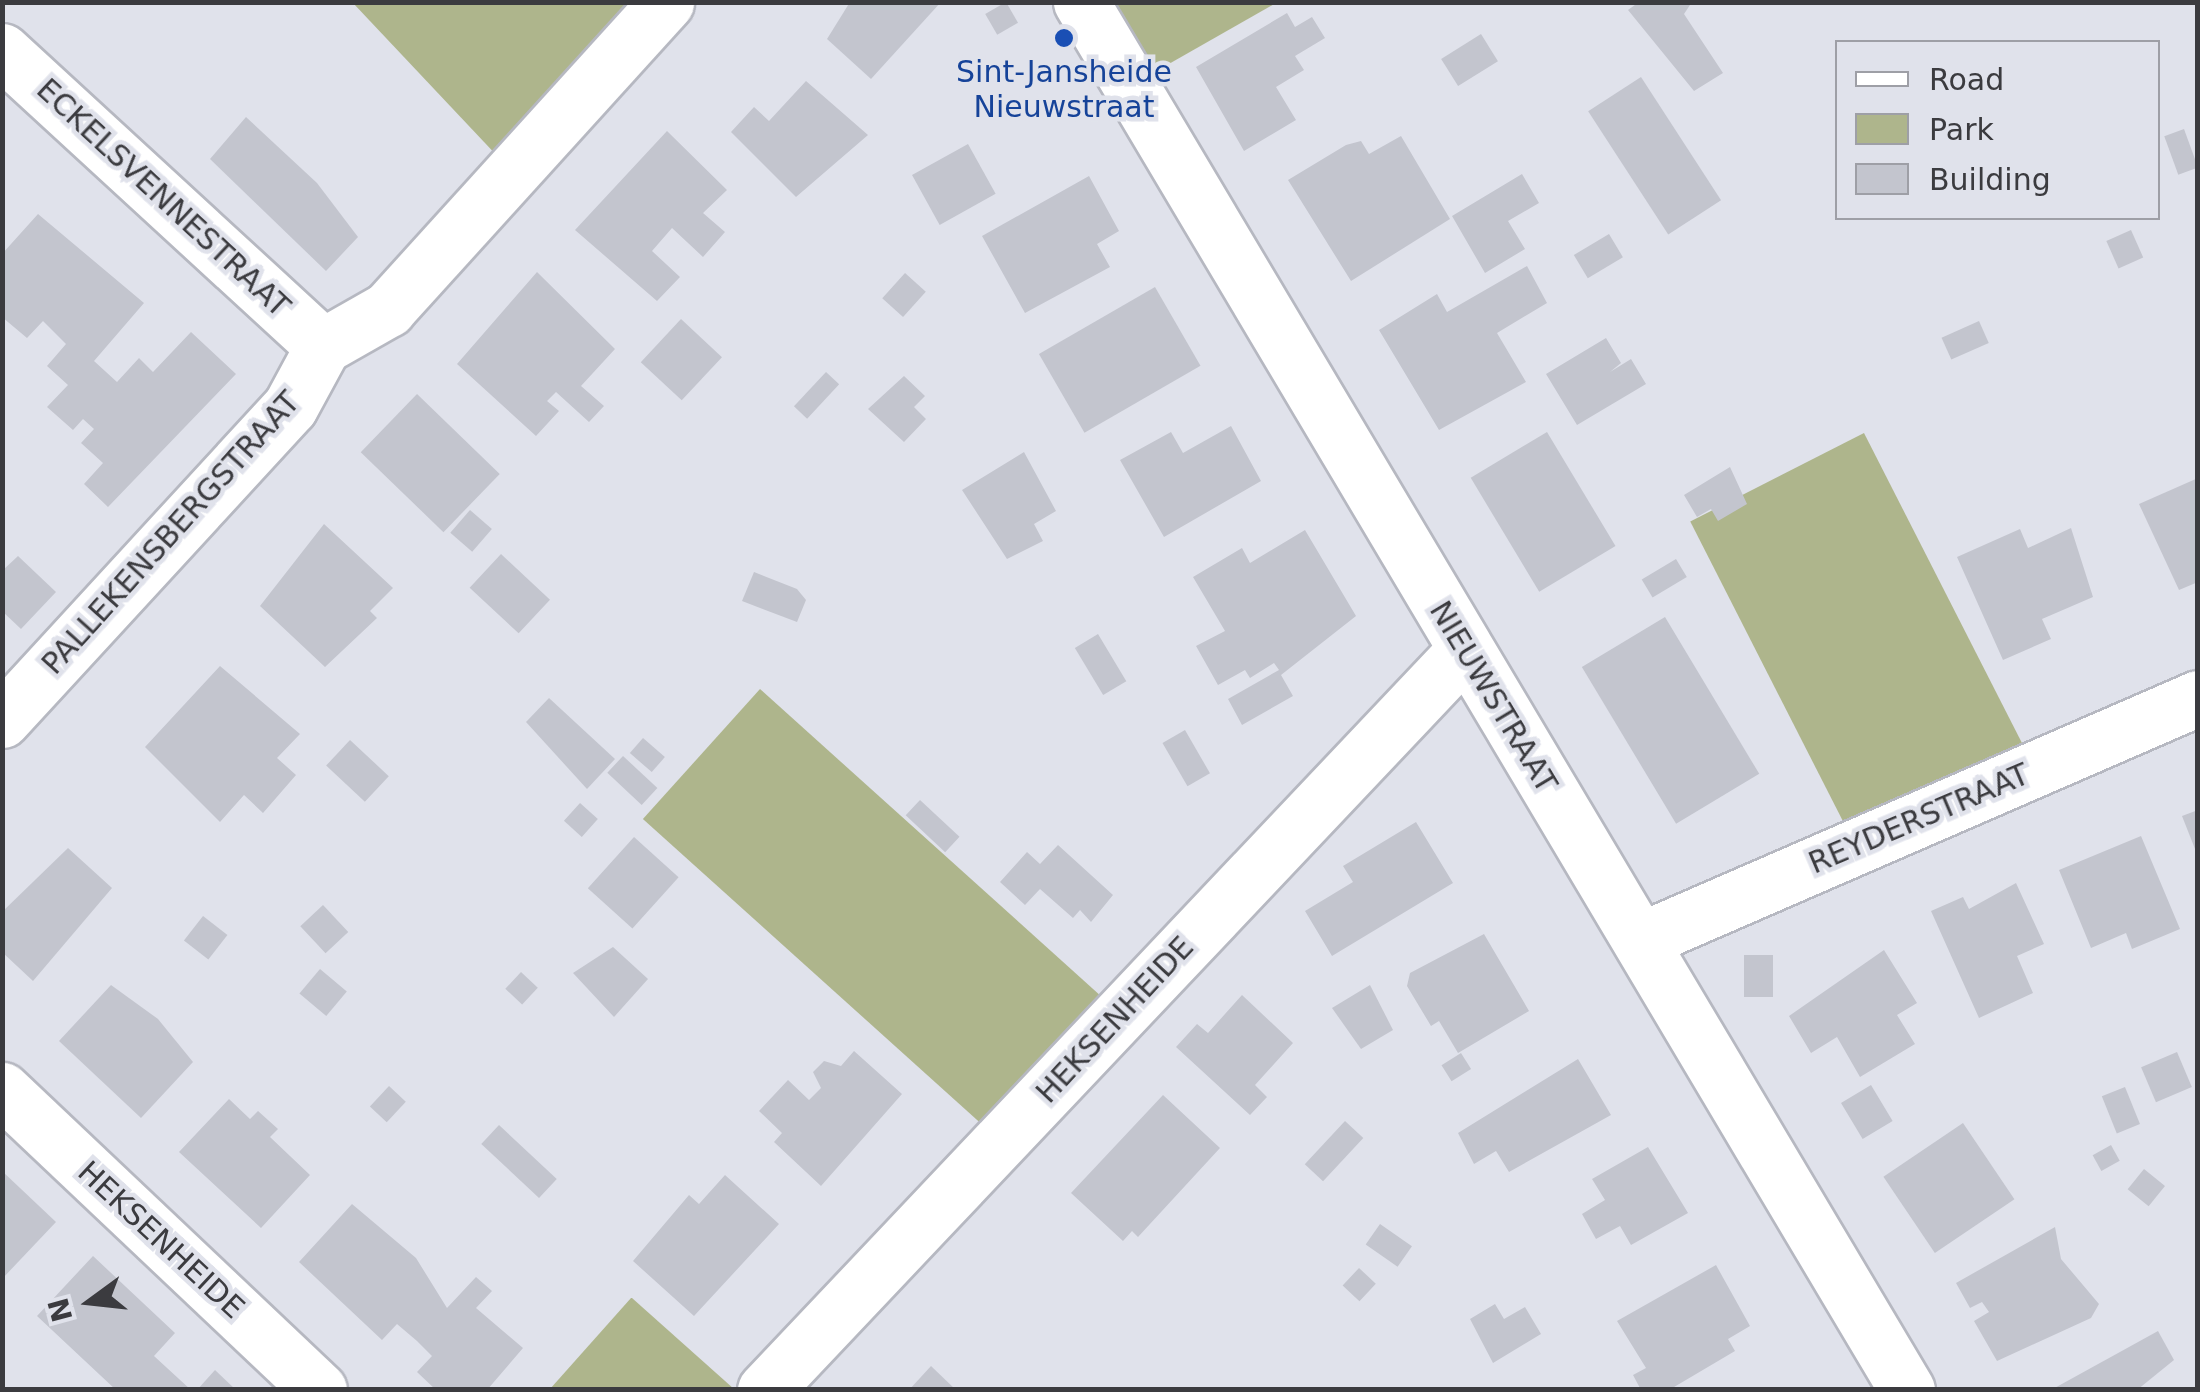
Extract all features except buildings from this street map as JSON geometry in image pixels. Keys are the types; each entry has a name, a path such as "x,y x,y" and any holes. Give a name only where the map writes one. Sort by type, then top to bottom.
{"street":[{"path":"322,346 388,308 666,2"},
{"name":"NIEUWSTRAAT","path":"1082,2 1464,651 1641,940 1907,1390"},
{"name":"ECKELSVENNESTRAAT","path":"2,50 322,346"},
{"name":"PALLEKENSBERGSTRAAT","path":"2,720 290,406 322,346"},
{"name":"HEKSENHEIDE","path":"765,1390 1464,651"},
{"name":"REYDERSTRAAT","path":"1641,940 2198,698"},
{"name":"HEKSENHEIDE","path":"2,1090 319,1390"}],"green space":[{"path":"353,3 643,3 501,160"},
{"path":"1112,3 1276,3 1153,73"},
{"path":"1864,433 2024,748 1851,836 1690,522"},
{"path":"760,689 1103,998 986,1128 643,819"},
{"path":"632,1298 734,1389 550,1389"}],"place":[{"name":"Sint-Jansheide Nieuwstraat","path":"1064,38"}]}
